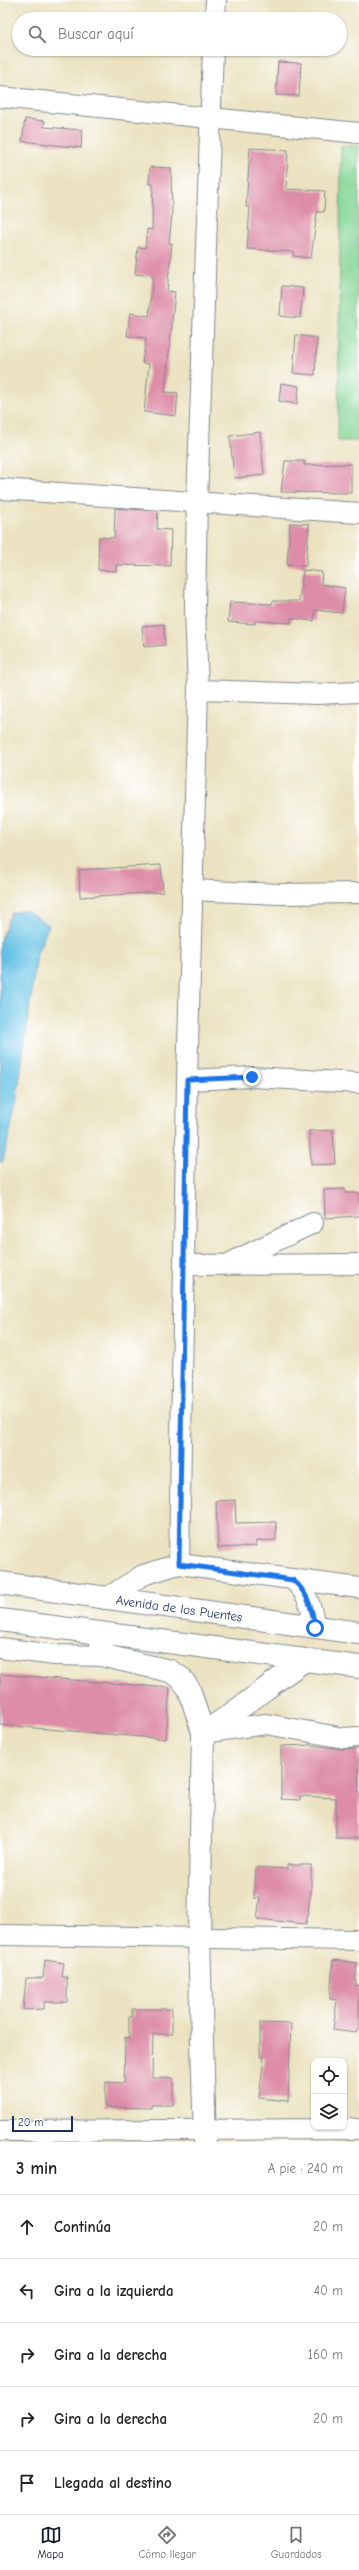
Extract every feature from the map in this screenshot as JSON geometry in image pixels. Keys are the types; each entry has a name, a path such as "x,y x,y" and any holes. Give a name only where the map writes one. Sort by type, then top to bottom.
{"main road":[{"name":"Avenida de los Puentes","path":"0,1583 359,1634"},
{"path":"0,1620 359,1667"},
{"path":"100,1633 102,1651 105,1656 170,1671 181,1678 189,1689 203,1733 199,1938 204,2137"},
{"path":"203,1733 237,1712 265,1687 305,1660"}],"street":[{"path":"215,12 216,0"},
{"path":"179,1564 187,1080 198,690 195,608 197,502 210,118 214,56"},
{"path":"0,97 359,133"},
{"path":"0,489 359,513"},
{"path":"198,690 317,694 359,692"},
{"path":"192,890 279,894 359,893"},
{"path":"187,1080 252,1077 359,1083"},
{"path":"228,1264 313,1223"},
{"path":"184,1266 228,1264 359,1264"},
{"path":"105,1599 143,1575 179,1564 359,1588"},
{"path":"293,1580 304,1589 312,1609 315,1628"},
{"path":"0,1648 55,1655 105,1656"},
{"path":"203,1733 266,1724 344,1738 359,1737"},
{"path":"0,1935 359,1940"},
{"path":"0,2131 204,2137 359,2129"}],"green space":[{"path":"341,146 359,146 359,441 338,441"}],"water":[{"path":"25,910 49,925 37,953 16,1105 3,1161 0,1163 0,941 11,913"}],"building":[{"path":"278,62 301,63 299,96 276,95"},
{"path":"25,119 45,121 44,127 82,130 81,148 22,141"},
{"path":"250,148 288,150 286,189 325,191 324,212 317,212 311,258 293,256 294,252 247,249 250,207 246,207"},
{"path":"150,167 171,168 172,215 169,243 172,243 167,291 175,292 165,392 178,393 176,416 144,412 149,364 142,363 146,338 127,336 130,313 149,316 153,276 135,274 138,247 145,248 147,229 152,230 153,184 149,184"},
{"path":"282,286 303,288 300,318 280,316"},
{"path":"296,335 317,338 315,375 293,373"},
{"path":"281,383 299,386 297,404 279,401"},
{"path":"260,432 264,475 234,478 230,436"},
{"path":"285,461 304,461 304,465 351,464 351,493 281,492"},
{"path":"115,508 158,511 157,529 171,530 170,566 116,565 116,571 98,570 99,537 114,538"},
{"path":"290,523 309,524 306,566 287,565"},
{"path":"303,570 322,572 321,584 345,588 342,613 315,610 314,621 291,618 291,623 255,621 255,624 228,622 230,602 272,604 273,601 299,601"},
{"path":"164,624 165,645 144,647 142,626"},
{"path":"161,865 163,892 80,897 79,870"},
{"path":"333,1130 335,1164 311,1165 309,1131"},
{"path":"345,1189 345,1193 359,1193 359,1216 325,1218 324,1190"},
{"path":"235,1500 236,1523 276,1522 276,1540 256,1541 256,1546 218,1548 216,1501"},
{"path":"0,1674 170,1688 166,1739 0,1725"},
{"path":"310,1745 342,1749 359,1749 359,1838 336,1838 336,1798 300,1796 300,1800 281,1799 281,1746"},
{"path":"287,1865 311,1865 311,1891 306,1924 257,1919 260,1898 254,1898 256,1867 287,1869"},
{"path":"45,1960 64,1963 62,1977 67,1977 67,2002 44,2002 44,2009 23,2010 26,1978 43,1978"},
{"path":"333,1960 357,1963 355,1986 359,1985 359,2027 356,2033 333,2030 337,2000 330,1999"},
{"path":"132,2009 172,2009 172,2034 153,2034 152,2078 173,2078 173,2105 151,2105 151,2108 105,2107 106,2082 124,2083 125,2037 129,2038 129,2017 132,2017"},
{"path":"260,2023 291,2024 288,2101 259,2098 264,2057 260,2057"}],"route":[{"path":"252,1077 187,1080 179,1564 293,1580 304,1589 312,1609 315,1628"}]}
